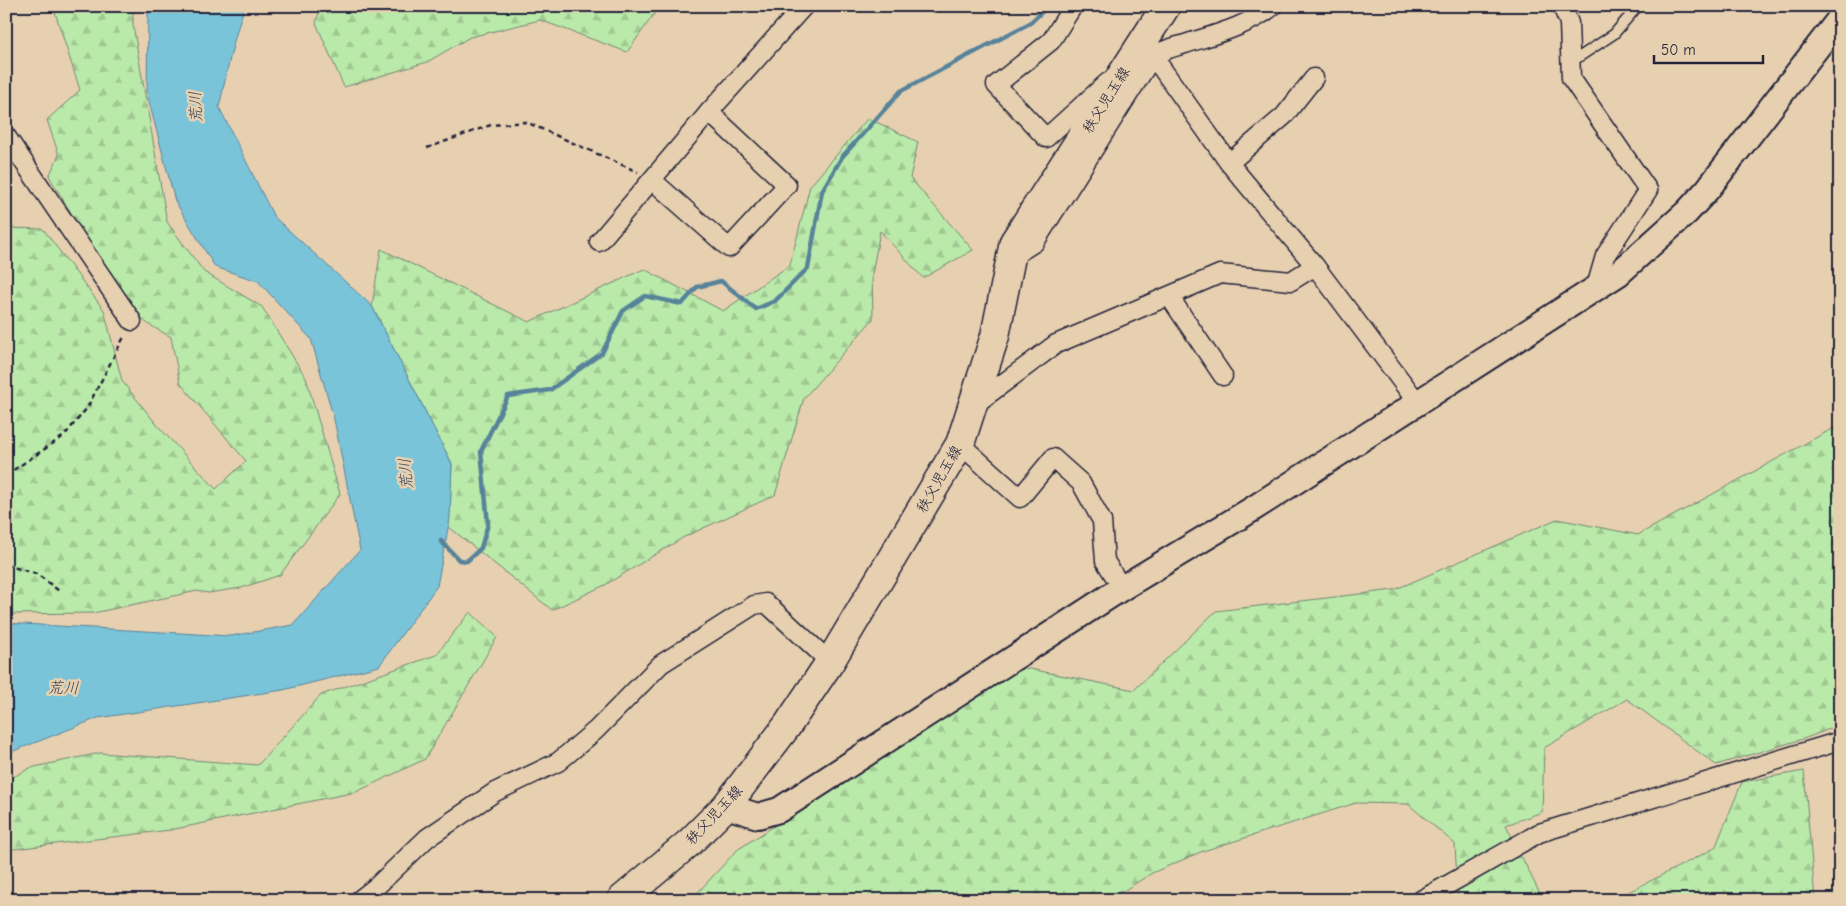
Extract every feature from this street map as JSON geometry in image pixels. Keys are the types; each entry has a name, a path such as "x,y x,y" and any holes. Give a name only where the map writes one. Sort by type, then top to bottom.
{"main road":[{"name":"秩父児玉線","path":"621,900 690,842 726,806 787,726 830,662 960,444 995,336 1014,242 1141,60 1166,6"}],"street":[{"path":"599,242 709,112 804,6"},
{"path":"1073,6 1051,41 996,85 1046,138 1141,60 1163,49 1209,36 1264,14 1273,6"},
{"path":"1562,6 1569,23 1571,78 1648,190 1605,256 1596,287"},
{"path":"726,806 758,816 779,810 1122,588 1251,510 1618,274 1692,206 1840,18"},
{"path":"1141,60 1315,266 1417,402"},
{"path":"1229,163 1284,116 1314,78"},
{"path":"652,180 729,248 787,185 709,112"},
{"path":"6,136 132,321"},
{"path":"974,405 1056,344 1220,274 1291,281 1315,266"},
{"path":"1169,296 1223,376"},
{"path":"960,444 1020,498 1053,458 1081,483 1102,521 1105,561 1122,588"},
{"path":"359,900 377,886 427,838 495,792 558,762 596,730 661,664 754,604 766,603 830,662"},
{"path":"1421,900 1538,833 1840,741"}],"lane":[{"path":"1570,64 1614,34 1638,6"}],"path":[{"path":"427,148 491,125 526,122 641,173 664,165"},
{"path":"6,475 64,436 87,408 132,321"},
{"path":"6,565 37,574 59,590"}],"green space":[{"path":"53,6 133,6 133,25 167,222 204,272 262,307 306,378 340,494 280,575 241,588 208,593 197,591 93,613 6,614 6,228 43,229 104,310 122,381 157,425 216,489 246,461 180,383 171,337 148,324 124,302 49,176 59,155 47,120 80,90"},
{"path":"321,6 660,6 627,52 540,20 470,37 427,62 344,87 316,23"},
{"path":"868,118 918,142 910,178 973,250 923,278 880,231 872,274 873,319 804,398 775,495 684,537 605,585 552,610 449,527 452,464 372,306 381,249 529,322 644,269 723,311 790,265 810,186"},
{"path":"1840,428 1840,725 1806,738 1716,765 1627,699 1544,748 1542,812 1506,825 1543,900 1458,900 1455,844 1408,804 1356,803 1203,851 1152,873 1109,900 691,900 737,850 1020,667 1134,690 1216,611 1394,590 1557,519 1638,535 1830,430"},
{"path":"470,612 497,637 425,759 356,792 170,830 6,850 6,781 30,768 100,753 258,765 321,695 436,655"},
{"path":"1804,771 1815,900 1613,900 1715,848 1742,782"}],"water":[{"name":"荒川","path":"148,6 245,6 219,107 274,217 372,306 452,464 450,518 437,586 379,666 283,690 98,718 6,754 6,623 231,636 293,625 360,550 334,419 311,339 258,281 215,267 175,201 147,94"}],"waterway":[{"path":"441,541 459,560 467,561 481,548 488,524 481,451 508,396 550,390 602,353 623,311 645,296 682,304 697,287 721,281 756,309 775,301 808,268 822,191 842,157 901,91 1030,23 1048,6"}]}
